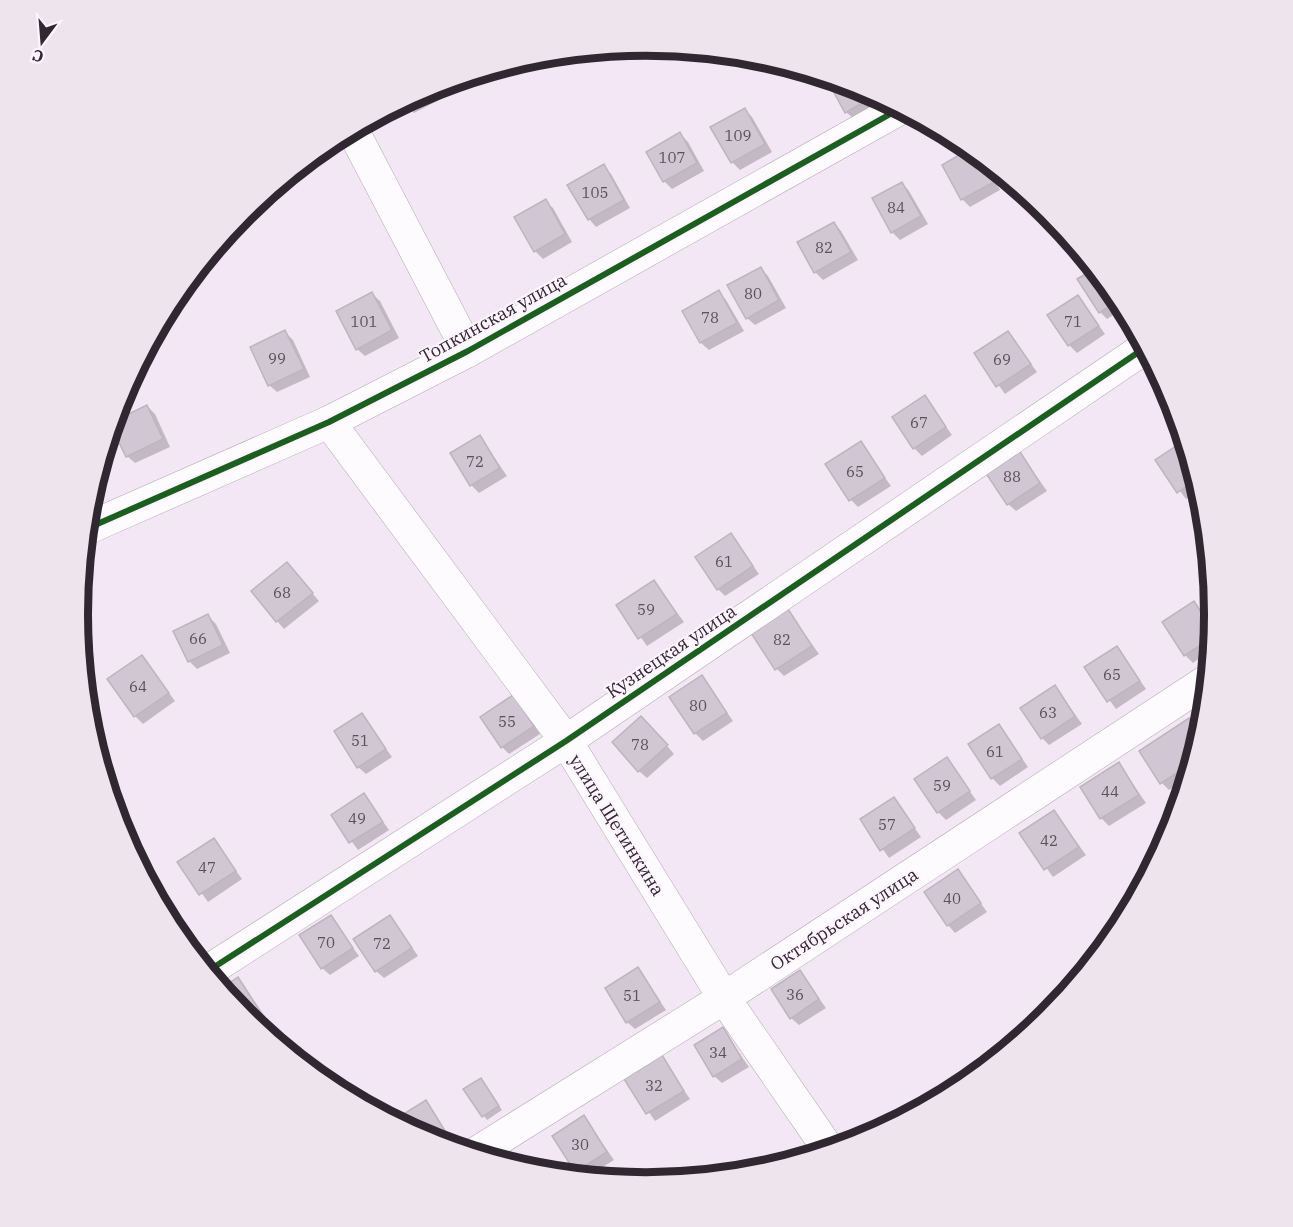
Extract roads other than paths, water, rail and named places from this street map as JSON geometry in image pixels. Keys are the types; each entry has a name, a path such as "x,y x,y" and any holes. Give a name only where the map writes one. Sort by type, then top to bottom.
{"street":[{"name":"Топкинская улица","path":"96,525 329,422 468,351 892,113"},
{"path":"356,137 468,351"},
{"name":"Кузнецкая улица","path":"215,966 566,741 1139,352"},
{"name":"улица Щетинкина","path":"329,422 566,741 724,998 824,1142"},
{"name":"Октябрьская улица","path":"485,1147 724,998 1200,685"}]}
